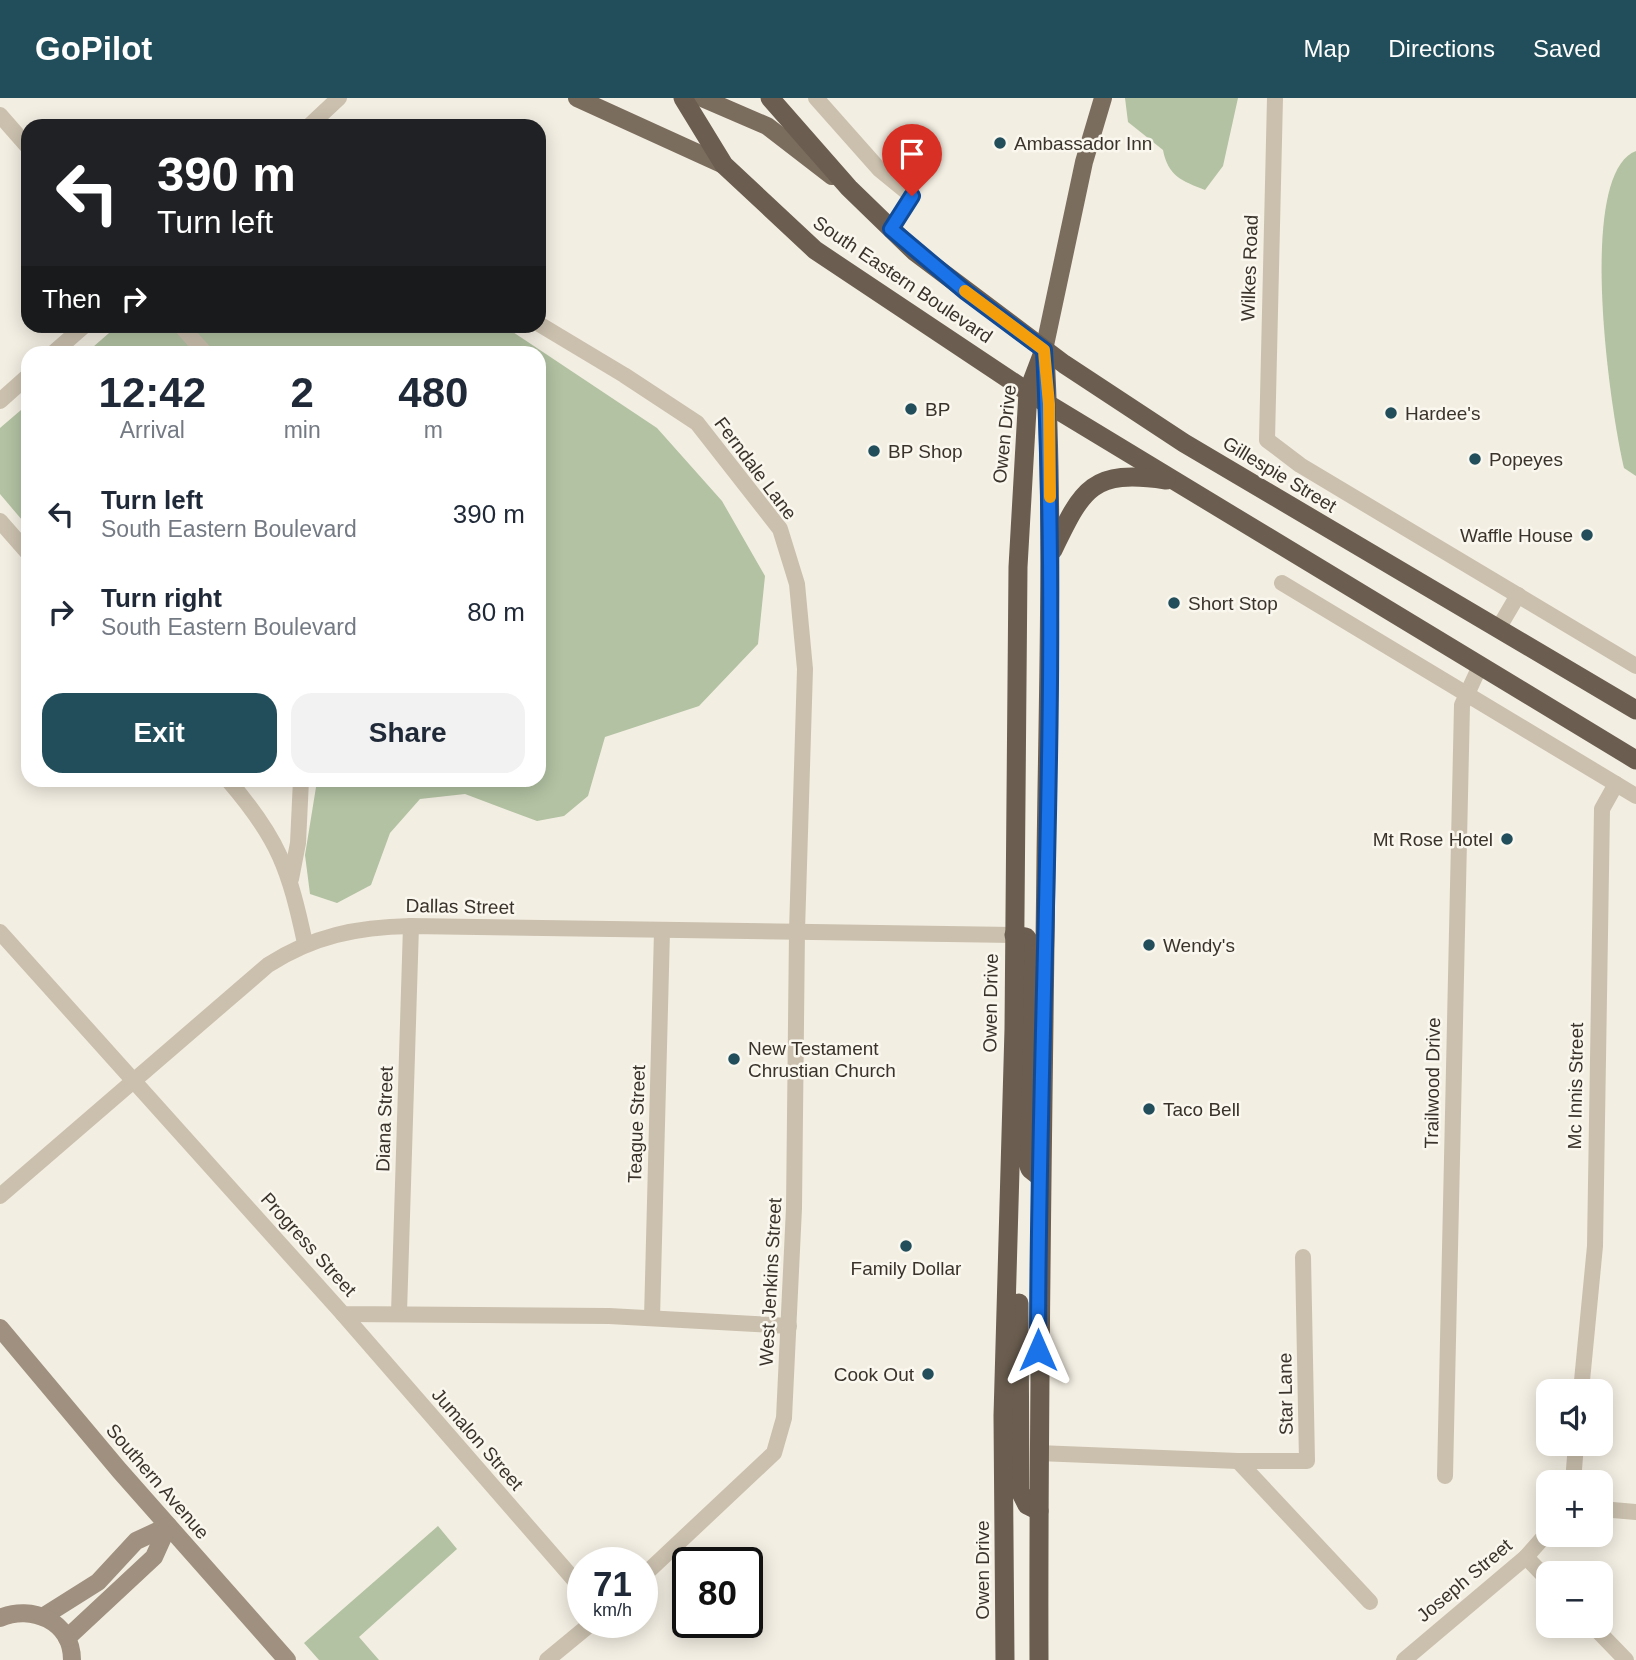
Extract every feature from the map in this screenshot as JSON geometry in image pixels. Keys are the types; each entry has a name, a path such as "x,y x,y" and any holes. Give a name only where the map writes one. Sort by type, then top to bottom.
{"highway":[{"name":"South Eastern Boulevard","path":"683,98 724,166 815,250 1028,392"},
{"name":"South Eastern Boulevard","path":"770,98 849,188 891,229 974,299 1044,350"},
{"name":"Owen Drive","path":"1005,1660 1003,1416 1008,1280 1018,567 1028,392 1044,350"},
{"name":"Owen Drive","path":"1039,1660 1040,1177 1051,554 1049,404 1044,350"},
{"name":"Gillespie Street","path":"1044,350 1173,436 1636,710"},
{"path":"1028,392 1636,760"},
{"path":"1051,554 1076,502 1095,487 1122,475 1174,482"},
{"path":"1014,935 1026,937 1031,944 1027,1161 1030,1169 1040,1177"},
{"path":"1008,1280 1019,1304 1020,1491 1027,1506 1039,1511"}],"main road":[{"path":"577,98 724,166"},
{"path":"702,98 767,126 849,188"},
{"name":"Owen Drive","path":"1044,350 1084,162 1102,98"},
{"name":"Southern Avenue","path":"0,1329 287,1660"},
{"path":"44,1616 98,1582 136,1541 168,1525"},
{"path":"67,1638 154,1557 168,1525"},
{"path":"0,1618 28,1612 44,1616 57,1625 67,1638 72,1660"}],"street":[{"path":"316,119 339,98"},
{"name":"South Eastern Boulevard","path":"816,98 879,169 912,196 891,229"},
{"name":"Wilkes Road","path":"1267,440 1275,98"},
{"path":"0,115 21,139"},
{"name":"Ferndale Lane","path":"546,328 624,374 696,423 780,529 797,583 805,669 797,931"},
{"path":"61,346 76,333"},
{"path":"0,401 21,382"},
{"name":"Gillespie Street","path":"1267,440 1300,465 1636,666"},
{"path":"0,521 21,545"},
{"path":"1282,583 1466,691 1636,796"},
{"path":"1498,629 1518,595"},
{"path":"1466,691 1479,666"},
{"name":"Trailwood Drive","path":"1445,1476 1462,705 1466,691"},
{"name":"Mc Innis Street","path":"1582,1379 1594,1246 1602,809 1616,784"},
{"path":"233,787 270,835 291,880 305,943"},
{"path":"291,880 298,843 301,787"},
{"name":"Dallas Street","path":"0,1196 268,965 305,943 342,931 411,926 1014,935"},
{"name":"Diana Street","path":"399,1313 411,926"},
{"name":"Teague Street","path":"652,1318 662,931"},
{"name":"West Jenkins Street","path":"658,1562 775,1453 784,1418 795,1182 797,931"},
{"name":"Progress Street","path":"0,932 343,1314 652,1318 789,1325"},
{"name":"Star Lane","path":"1038,1453 1307,1461 1303,1257"},
{"name":"Jumalon Street","path":"343,1314 567,1572"},
{"path":"1238,1461 1370,1602"},
{"path":"1613,1510 1636,1512"},
{"name":"Joseph Street","path":"1404,1660 1536,1546"},
{"path":"1526,1557 1536,1567"},
{"path":"547,1660 574,1638"},
{"path":"1605,1638 1626,1660"}],"green space":[{"path":"1125,98 1238,98 1223,166 1205,190 1189,184 1172,172 1163,150 1128,122"},
{"path":"1636,151 1636,476 1624,468 1618,440 1606,350 1602,247 1607,203 1617,169"},
{"path":"109,333 514,333 534,346 94,346"},
{"path":"546,354 657,428 722,501 765,576 758,644 699,706 605,737 588,796 564,816 537,821 465,794 420,799 390,833 371,885 337,903 310,894 305,855 316,787 546,787"},
{"path":"21,410 21,519 0,494 0,428"},
{"path":"438,1526 457,1549 359,1637 379,1660 319,1660 304,1643"}],"slow traffic":[{"path":"965,291 1044,350 1049,404 1050,497"}],"place":[{"name":"Ambassador Inn","path":"1000,143"},
{"name":"BP","path":"911,409"},
{"name":"Hardee's","path":"1391,413"},
{"name":"BP Shop","path":"874,451"},
{"name":"Popeyes","path":"1475,459"},
{"name":"Waffle House","path":"1587,535"},
{"name":"Short Stop","path":"1174,603"},
{"name":"Mt Rose Hotel","path":"1507,839"},
{"name":"Wendy's","path":"1149,945"},
{"name":"New Testament Chrustian Church","path":"734,1059"},
{"name":"Taco Bell","path":"1149,1109"},
{"name":"Family Dollar","path":"906,1246"},
{"name":"Cook Out","path":"928,1374"}],"route":[{"path":"912,196 891,229 915,252 1044,350 1049,404 1051,554 1038,1350"}]}
